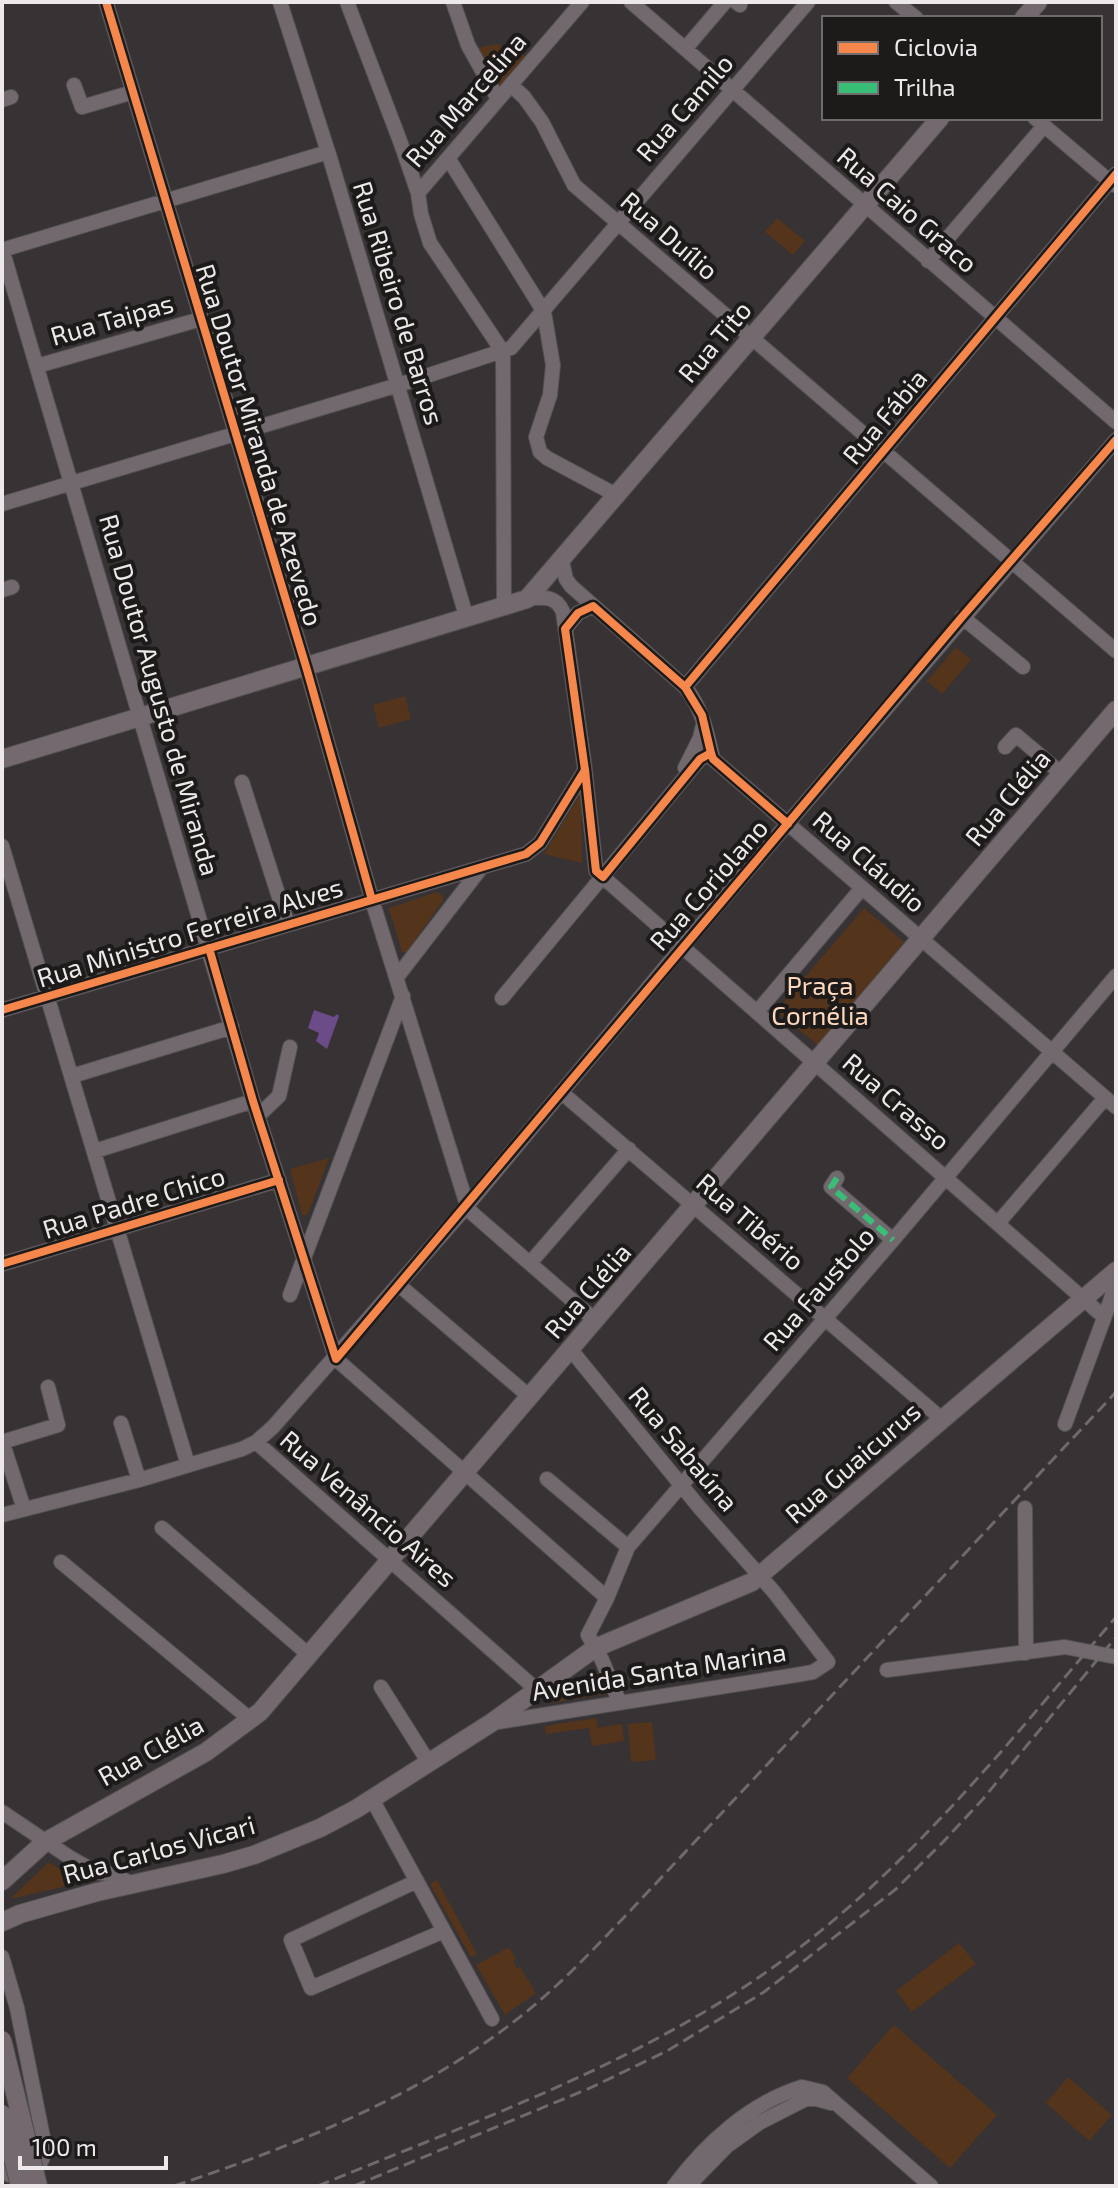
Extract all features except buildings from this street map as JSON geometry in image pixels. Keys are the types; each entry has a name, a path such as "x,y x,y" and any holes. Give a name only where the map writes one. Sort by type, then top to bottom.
{"main road":[{"name":"Rua Tito","path":"527,599 938,120"},
{"path":"2,759 527,599"},
{"name":"Rua Clélia","path":"2,1881 45,1842 206,1752 251,1720 465,1474 1116,710"},
{"name":"Rua Guaicurus","path":"538,1691 595,1648 760,1577 1116,1274"},
{"name":"Rua Carlos Vicari","path":"3,1923 97,1892 185,1875 254,1855 320,1828 372,1799 538,1691"},
{"path":"2,2040 38,2186"},
{"path":"2,2114 17,2183"}],"street":[{"name":"Rua Doutor Miranda de Azevedo","path":"106,2 306,667 372,900 467,1205 472,1213 596,1321"},
{"name":"Rua Ribeiro de Barros","path":"280,2 328,152 467,619"},
{"path":"347,2 418,193 430,243 503,352 504,608"},
{"path":"453,2 468,45 498,99"},
{"name":"Rua Marcelina","path":"418,193 582,2"},
{"name":"Rua Caio Graco","path":"631,2 1116,422"},
{"name":"Rua Camilo","path":"503,352 519,341 808,2"},
{"path":"896,2 914,16"},
{"path":"685,49 734,3"},
{"path":"74,85 82,107 133,92"},
{"name":"Rua Duílio","path":"511,85 542,122 570,180 1116,651"},
{"path":"928,261 1040,122 1114,181"},
{"path":"2,249 328,152"},
{"path":"448,158 544,312 553,365 550,395 538,427 537,445 547,458 618,496"},
{"name":"Rua Fábia","path":"685,687 994,318 1114,181"},
{"name":"Rua Doutor Augusto de Miranda","path":"2,249 255,1105 336,1359 607,1598"},
{"name":"Rua Taipas","path":"37,366 201,319"},
{"path":"2,504 503,352"},
{"name":"Rua Coriolano","path":"256,1442 336,1359 962,617 1116,440"},
{"path":"502,998 700,759 711,753 704,720 685,687 566,579 562,561"},
{"path":"527,599 555,600 561,608 585,770 596,871 603,877"},
{"path":"565,629 578,613 593,606"},
{"path":"962,617 1023,667"},
{"path":"678,786 700,738 704,720"},
{"path":"1005,747 1016,735 1062,774"},
{"name":"Rua Cláudio","path":"711,753 713,759 1111,1102"},
{"name":"Rua Ministro Ferreira Alves","path":"2,1010 527,853 540,843 585,770"},
{"path":"242,782 288,925"},
{"path":"2,846 188,1465"},
{"path":"397,977 482,867"},
{"name":"Rua Crasso","path":"603,877 1104,1317"},
{"path":"441,879 451,907"},
{"path":"757,1012 862,888"},
{"name":"Rua Faustolo","path":"595,1648 588,1635 628,1547 1116,976"},
{"path":"290,1295 403,996"},
{"path":"388,1035 411,1023"},
{"path":"72,1076 232,1027"},
{"path":"95,1151 279,1096 290,1047"},
{"name":"Rua Tibério","path":"561,1092 943,1420"},
{"path":"998,1223 1111,1102"},
{"path":"530,1263 629,1149"},
{"path":"837,1178 831,1187 893,1240"},
{"name":"Rua Padre Chico","path":"2,1264 279,1180"},
{"path":"298,1243 314,1232"},
{"path":"1065,1424 1104,1317 1116,1274"},
{"path":"399,1285 530,1397"},
{"name":"Rua Sabaúna","path":"571,1350 828,1660"},
{"path":"24,1509 2,1442 58,1425 48,1387"},
{"path":"121,1423 139,1480"},
{"name":"Rua Venâncio Aires","path":"2,1515 139,1480 256,1442 538,1691"},
{"path":"547,1479 628,1547"},
{"path":"1025,1508 1026,1653"},
{"path":"162,1528 309,1655"},
{"path":"61,1562 251,1720"},
{"path":"887,1670 1065,1647 1109,1656"},
{"path":"595,1648 619,1701"},
{"name":"Avenida Santa Marina","path":"491,1723 813,1672 828,1660"},
{"path":"381,1687 429,1763"},
{"path":"372,1799 492,2019"},
{"path":"2,1812 96,1872 115,1875 132,1884"},
{"path":"417,1881 291,1940 312,1989 444,1931"},
{"path":"2,1957 17,2008 45,2147 44,2158 36,2171 17,2183 2,2171"},
{"path":"674,2186 715,2140 739,2119 802,2087 823,2092 931,2186"},
{"path":"688,2186 727,2146 759,2123 804,2100 813,2098 835,2104"}],"green space":[{"path":"497,44 526,56 500,86 477,48"},
{"path":"777,218 805,241 793,255 765,232"},
{"path":"956,647 971,660 942,694 927,681"},
{"path":"405,696 411,719 379,728 373,705"},
{"path":"581,793 582,863 544,854"},
{"path":"437,892 444,899 407,952 402,952 389,908"},
{"name":"Praça Cornélia","path":"864,908 904,942 818,1045 776,1011"},
{"path":"329,1158 308,1214 302,1215 290,1169"},
{"path":"596,1673 606,1694 549,1703"},
{"path":"596,1718 598,1728 622,1724 624,1741 592,1746 589,1728 546,1734 545,1726"},
{"path":"652,1722 656,1760 631,1762 628,1724"},
{"path":"49,1862 80,1883 10,1899 12,1897"},
{"path":"437,1880 477,1954 471,1957 430,1884"},
{"path":"959,1943 976,1964 912,2012 896,1991"},
{"path":"509,1947 517,1968 520,1967 536,1993 505,2015 476,1965"},
{"path":"894,2025 997,2115 950,2168 847,2078"},
{"path":"1068,2077 1112,2115 1089,2141 1046,2103"}],"shaded area":[{"path":"314,1010 339,1016 327,1049 316,1041 319,1033 308,1028"}],"railway":[{"path":"174,2186 277,2149 377,2106 471,2052 557,1985 1116,1392"},
{"path":"318,2186 503,2111 624,2055 740,1990 794,1952 840,1915 924,1835 1003,1750 1116,1617"},
{"path":"354,2186 590,2088 667,2051 764,1992 896,1889 944,1841 983,1799 1116,1637"}],"marked path":[{"path":"837,1178 831,1187 893,1240"}],"cycle path":[{"path":"106,2 307,670 372,900"},
{"path":"685,687 1116,174"},
{"path":"209,948 253,1101 336,1359 962,617 1116,440"},
{"path":"711,753 700,759 603,877 596,871 565,629 578,613 593,606 685,687 702,715 713,759 788,824"},
{"path":"2,1010 526,854 540,843 585,770"},
{"path":"2,1264 279,1180"}]}
